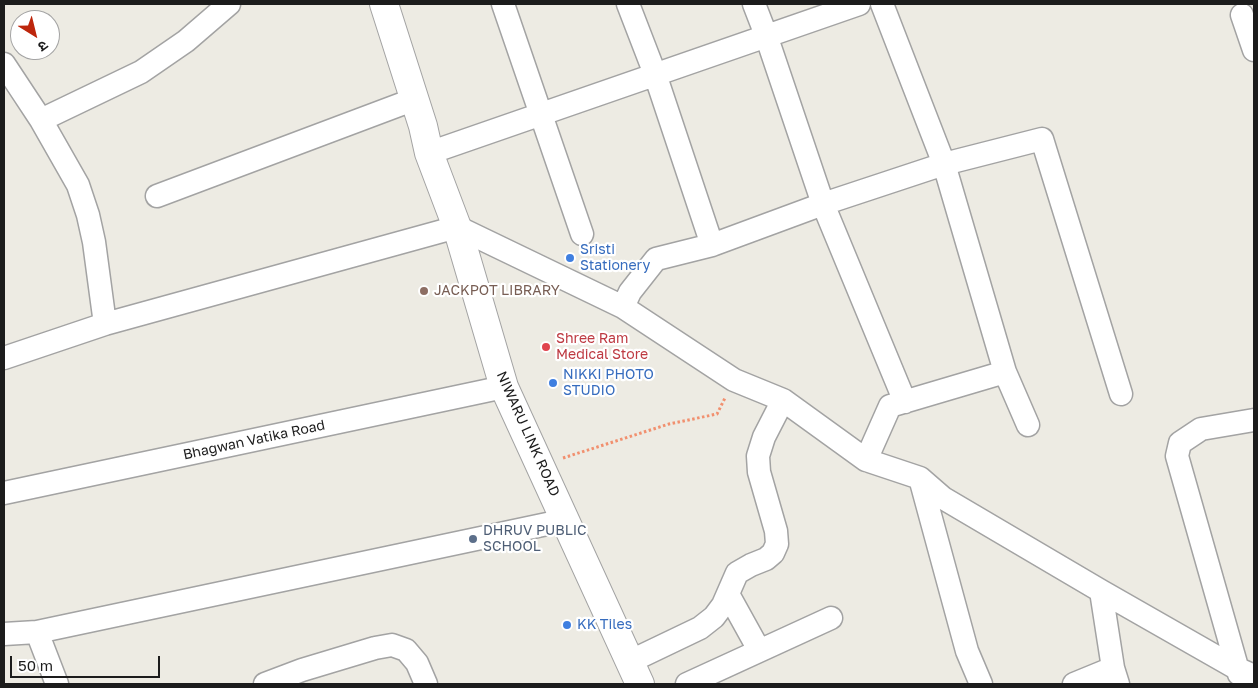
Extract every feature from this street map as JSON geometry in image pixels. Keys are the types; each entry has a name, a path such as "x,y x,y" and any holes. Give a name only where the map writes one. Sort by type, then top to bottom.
{"street":[{"path":"41,120 141,72 186,41 229,4"},
{"name":"NIWARU LINK ROAD","path":"384,4 415,99 429,153 457,227 504,386 634,673"},
{"path":"503,4 582,234"},
{"path":"628,4 655,74 712,245"},
{"path":"754,4 823,204 905,402"},
{"path":"429,153 859,4"},
{"path":"882,4 944,164 1005,372 1028,424"},
{"path":"1242,15 1254,50"},
{"path":"4,64 41,120 78,184 88,215 105,324"},
{"path":"157,196 415,99"},
{"path":"623,307 630,292 656,259 712,245 823,204 944,164 1042,139 1120,394"},
{"path":"4,358 105,324 457,227 623,307 734,380 783,400 866,460 920,478 943,498 1244,676"},
{"path":"866,460 890,406 1005,372"},
{"name":"Bhagwan Vatika Road","path":"4,493 504,386"},
{"path":"634,673 714,617 723,605 737,573 751,564 766,559 773,553 777,544 776,532 759,472 758,456 764,437 783,400"},
{"path":"1244,676 1177,456 1180,443 1201,429 1254,420"},
{"path":"920,478 967,651 981,684"},
{"path":"4,634 37,632 566,520"},
{"path":"1074,684 1115,676 1101,591"},
{"path":"728,594 759,650"},
{"path":"687,684 831,618"},
{"path":"37,632 57,684"},
{"path":"264,684 302,670 375,648 392,645 406,650 417,662 426,684"}],"path":[{"path":"541,465 669,424 717,414 734,380"}],"place":[{"name":"Sristi Stationery","path":"570,258"},
{"name":"JACKPOT LIBRARY","path":"424,291"},
{"name":"Shree Ram Medical Store","path":"546,347"},
{"name":"NIKKI PHOTO STUDIO","path":"553,383"},
{"name":"DHRUV PUBLIC SCHOOL","path":"473,539"},
{"name":"KK Tiles","path":"567,625"}]}
